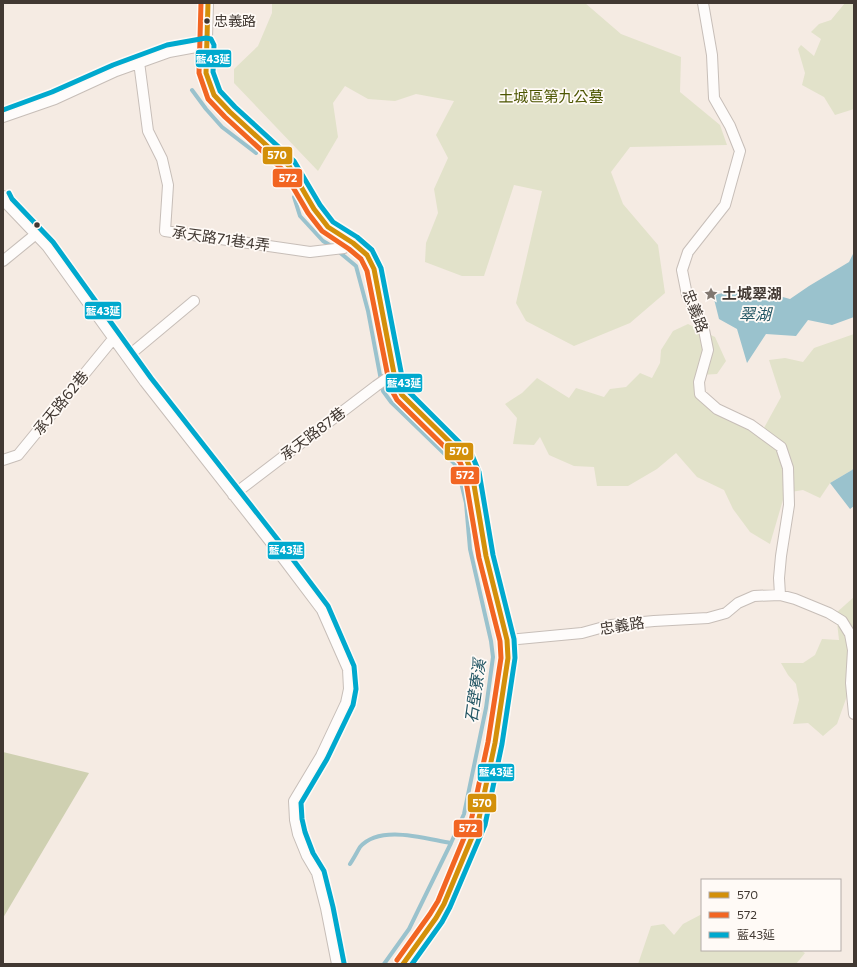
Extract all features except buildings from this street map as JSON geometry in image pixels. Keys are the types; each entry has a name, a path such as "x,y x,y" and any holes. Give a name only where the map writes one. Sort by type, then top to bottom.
{"street":[{"path":"208,3 206,73 214,95 230,112 289,166 314,209 328,227 348,245 367,255 374,269 391,378 402,395 466,458 472,473 486,556 507,640 508,658 495,743 478,823 444,904 436,918 403,964"},
{"name":"忠義路","path":"703,3 712,55 714,98 730,126 740,151 725,205 688,252 682,270 687,295 702,325 708,350 700,382 700,394 717,409 751,425 780,447 788,468 789,504 780,563 780,595"},
{"path":"3,117 55,99 139,62 169,52 207,45"},
{"name":"承天路71巷4弄","path":"139,62 148,131 162,159 168,185 165,230 310,252 348,245"},
{"path":"3,196 6,203 47,246 126,357 322,610 348,669 349,688 346,703 321,756 294,801 295,820 298,834 317,874 326,908 337,964"},
{"path":"3,261 36,234"},
{"path":"126,357 194,301"},
{"name":"承天路62巷","path":"3,460 18,455 113,339"},
{"name":"承天路87巷","path":"233,495 376,386 391,378"},
{"name":"忠義路","path":"507,640 582,633 611,625 708,618 726,613 738,604 754,596 780,595 806,603 829,613 842,621 850,634 853,650 851,683 854,714"}],"green space":[{"name":"土城區第九公墓","path":"272,3 585,3 621,34 681,57 680,92 720,125 727,145 630,147 611,172 623,204 658,245 665,293 630,323 574,346 526,321 516,303 542,191 514,185 484,276 462,276 425,262 426,243 438,213 434,189 448,158 436,135 454,101 416,94 395,101 368,99 345,86 333,103 338,137 318,171 234,83 234,69 258,46 272,13"},
{"path":"845,3 854,3 854,109 835,115 824,97 802,85 805,73 798,49 801,45 814,56 821,39 811,32 819,24 831,20"},
{"path":"688,324 715,337 726,361 717,374 700,375 698,392 760,435 781,397 769,360 785,358 803,362 814,348 854,334 854,468 830,483 820,498 803,490 785,493 770,544 750,532 733,509 724,490 697,477 676,453 657,469 628,486 597,486 594,467 574,466 549,455 540,437 534,445 513,444 517,418 505,404 522,393 537,378 569,398 576,388 604,397 610,389 626,387 640,373 652,378 660,363 661,350 673,331"},
{"path":"854,597 854,669 852,671 847,696 837,724 823,736 808,723 793,724 799,700 796,684 788,675 781,663 803,663 815,655 822,639 839,640 836,613"},
{"path":"3,752 89,773 3,918"},
{"path":"701,915 701,951 802,951 805,953 796,964 638,964 651,926 664,924 674,935 683,924"}],"water":[{"name":"翠湖","path":"854,252 854,317 832,325 808,320 796,336 766,334 747,363 737,329 719,319 713,295 750,288 790,299 849,262"},
{"path":"854,468 854,506 850,509 830,483"}],"waterway":[{"name":"石壁寮溪","path":"192,90 222,127 256,153"},
{"name":"石壁寮溪","path":"294,197 300,216 323,241 333,247"},
{"name":"石壁寮溪","path":"338,251 356,266 368,311 383,391 391,402 454,463 459,474 466,503 470,549 491,641 493,657 486,708 464,814 409,929 384,964"},
{"path":"350,864 360,847 369,840 379,836 416,836 451,843"}],"transit line":[{"name":"572","path":"201,3 199,73 208,99 225,117 283,170 308,213 322,231 361,259 367,271 390,387 397,400 460,462 465,475 479,558 500,641 501,658 488,742 471,821 438,901 397,960"},
{"name":"570","path":"208,3 206,73 214,95 230,112 289,166 314,209 328,227 353,243 367,255 374,269 396,384 402,395 466,458 472,473 486,556 507,640 508,658 495,743 478,823 444,904 436,918 403,964"},
{"name":"藍43延","path":"3,110 52,92 113,65 167,45 206,38 211,39 214,45 213,72 220,91 235,107 294,161 320,205 333,222 357,237 372,250 381,268 403,382 408,391 472,455 479,472 493,555 514,639 515,658 502,744 485,825 450,907 442,922 412,964"},
{"name":"藍43延","path":"9,193 12,199 53,242 151,378 328,606 354,666 356,689 353,705 327,759 301,803 305,832 313,853 324,871 344,963"}],"place":[{"name":"忠義路","path":"207,21"},
{"name":"土城翠湖","path":"711,294"}]}
